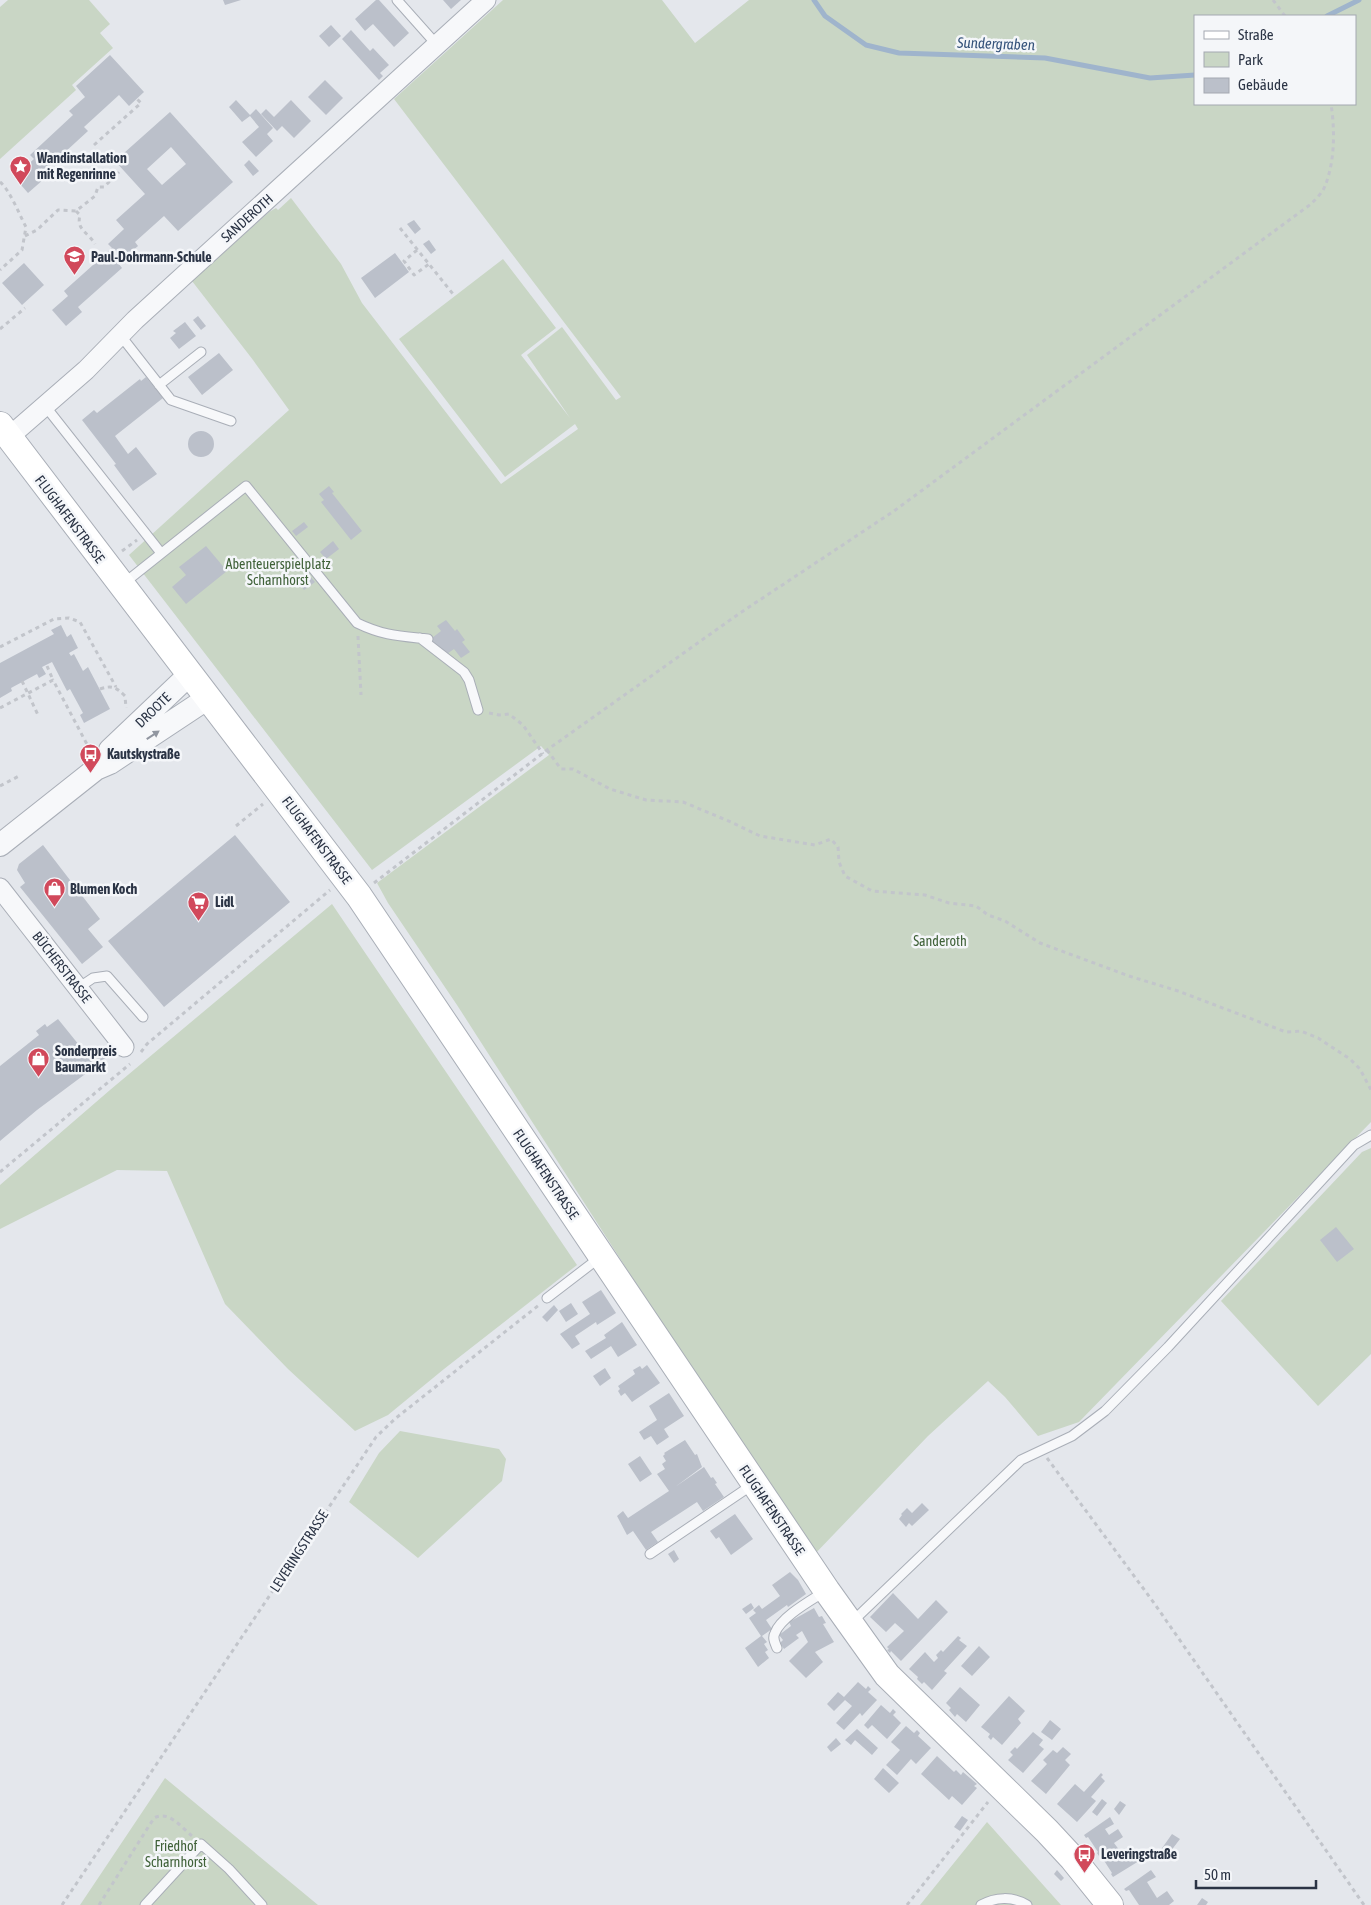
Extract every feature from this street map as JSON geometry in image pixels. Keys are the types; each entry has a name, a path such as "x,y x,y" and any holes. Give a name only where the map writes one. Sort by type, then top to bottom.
{"main road":[{"name":"FLUGHAFENSTRASSE","path":"5,431 121,586 359,896 826,1591 887,1675 1073,1859 1110,1905"}],"street":[{"name":"SANDEROTH","path":"5,431 46,406 121,336 134,320 486,0"},
{"name":"DROOTE","path":"0,845 94,759 103,756 190,674"},
{"name":"DROOTE","path":"94,759 110,763 208,698"},
{"name":"BÜCHERSTRASSE","path":"0,888 132,1055"}],"lane":[{"path":"397,0 437,45"},
{"path":"121,336 171,400 231,421"},
{"path":"159,384 201,352"},
{"path":"46,406 144,534 161,553"},
{"path":"121,586 246,486 357,623 376,632 392,636 424,638 464,672 469,680 478,710"},
{"path":"78,988 93,978 107,976 143,1017"},
{"path":"850,1624 1021,1460 1072,1436 1105,1411 1168,1347 1354,1145 1371,1135"},
{"path":"547,1298 601,1257"},
{"path":"650,1554 754,1483"},
{"path":"777,1648 774,1634 778,1627 826,1591"},
{"path":"145,1905 201,1844 229,1869 262,1905"},
{"path":"981,1905 988,1901 1003,1898 1021,1901 1027,1905"}],"path":[{"path":"1272,0 1284,15"},
{"path":"94,145 140,103 136,98"},
{"path":"359,896 547,750 740,613 894,511 1311,204 1325,187 1331,163 1334,121 1331,105"},
{"path":"25,236 37,230 58,210 76,211 95,196 98,187 104,186 119,172"},
{"path":"0,182 7,188 12,202 26,227 22,250 0,270"},
{"path":"76,211 80,215 78,221 80,228 90,236 94,244"},
{"path":"400,228 453,294"},
{"path":"417,250 404,260 414,275 428,264"},
{"path":"0,329 25,308"},
{"path":"120,553 144,534"},
{"path":"0,647 54,619 69,618 80,622 116,687 125,696 127,716"},
{"path":"357,623 361,695"},
{"path":"47,666 94,759"},
{"path":"0,708 53,680"},
{"path":"22,681 38,715"},
{"path":"100,689 110,686 116,687"},
{"path":"500,715 509,714 517,719 543,754"},
{"path":"547,750 560,769 573,769 610,789 646,800 684,802 760,836 815,845 831,839 838,847 839,862 845,876 872,891 925,894 949,904 976,906 988,915 1005,921 1040,943 1129,976 1178,991 1286,1032 1301,1030 1318,1038 1350,1059 1360,1069 1371,1090"},
{"path":"0,786 19,776"},
{"path":"236,826 263,804"},
{"path":"0,1172 132,1055 332,889"},
{"name":"LEVERINGSTRASSE","path":"62,1905 376,1437 396,1418 547,1298"},
{"path":"1041,1450 1154,1603 1364,1905"},
{"path":"906,1905 990,1800 997,1783"},
{"path":"99,1905 154,1818 165,1816 171,1818 201,1844"}],"green space":[{"path":"8,0 89,0 110,24 100,33 113,48 72,85 76,90 0,159 0,7"},
{"name":"Sanderoth","path":"503,0 662,0 695,43 749,0 1371,0 1371,1122 1079,1422 1038,1436 1005,1397 988,1381 928,1436 812,1557 457,1005 388,903 377,883 549,755 541,746 372,870 129,555 289,410 192,281 269,212 276,208 278,210 291,198 341,264 362,303 501,484 578,429 575,424 505,477 399,339 503,259 556,328 521,355 570,418 527,355 562,327 616,400 621,397 394,99"},
{"path":"332,904 577,1265 388,1415 355,1431 288,1369 225,1304 167,1171 117,1170 0,1229 0,1185"},
{"path":"1371,1148 1371,1354 1318,1406 1221,1301 1362,1152"},
{"path":"400,1431 499,1449 506,1459 502,1481 418,1558 349,1502 379,1453"},
{"name":"Friedhof Scharnhorst","path":"165,1778 318,1905 80,1905"},
{"path":"987,1822 1061,1905 920,1905"}],"building":[{"path":"223,0 241,0 225,5"},
{"path":"376,0 379,0 409,33 394,47 373,24 365,31 355,19"},
{"path":"443,0 461,0 451,9"},
{"path":"331,25 341,36 329,47 319,36"},
{"path":"351,30 370,51 373,48 389,65 380,73 383,76 379,80 342,39"},
{"path":"110,55 144,92 129,106 119,95 84,127 88,131 40,175 44,179 28,193 14,177 34,159 30,155 73,115 69,111 85,97 76,86"},
{"path":"325,80 343,98 326,115 308,97"},
{"path":"236,100 250,115 256,109 273,128 267,134 273,141 256,157 242,142 259,127 250,116 242,122 229,107"},
{"path":"291,100 311,121 294,138 282,126 277,131 261,114 266,109 274,117"},
{"path":"170,112 233,182 178,231 164,216 135,242 138,246 118,263 122,268 78,307 82,312 66,326 52,310 68,296 64,291 112,248 108,244 124,229 116,220 145,194 115,161","holes":["171,147 186,164 162,185 147,169"]},
{"path":"249,160 259,171 253,176 244,165"},
{"path":"414,220 421,229 415,234 407,224"},
{"path":"429,240 436,250 431,254 423,244"},
{"path":"395,253 409,272 375,298 361,278"},
{"path":"24,263 44,285 22,305 2,283"},
{"path":"198,316 206,326 201,330 193,320"},
{"path":"185,322 196,336 179,349 170,338 176,333 173,331"},
{"path":"219,353 233,370 202,395 188,377"},
{"path":"146,377 163,398 115,436 128,454 136,447 157,474 133,491 114,465 116,464 82,420 94,410 97,413 140,379 141,381"},
{"path":"201,431 210,435 214,444 210,453 201,457 192,453 188,444 192,435"},
{"path":"329,486 334,492 332,493 362,531 351,540 321,502 324,500 319,494"},
{"path":"304,522 308,527 296,536 292,531"},
{"path":"333,541 339,549 326,559 320,552"},
{"path":"206,546 227,571 186,604 172,587 186,575 179,567"},
{"path":"310,576 315,582 304,590 300,584"},
{"path":"446,620 455,631 457,629 465,640 462,642 470,652 461,658 454,649 444,656 434,647 432,638 441,631 437,626"},
{"path":"61,625 67,637 71,634 78,648 69,653 71,656 74,654 83,671 88,667 110,709 84,723 80,715 83,713 70,689 67,691 52,662 42,667 46,674 39,678 37,674 11,688 12,691 0,698 0,663 54,634 51,630"},
{"name":"Lidl","path":"235,835 290,902 164,1007 108,941"},
{"path":"43,845 100,919 88,929 103,947 82,964 20,887 25,883 17,870 19,864"},
{"name":"Sonderpreis Baumarkt","path":"58,1019 96,1066 37,1110 0,1141 0,1066 39,1035 36,1031 45,1024 47,1027"},
{"path":"106,1049 110,1055 99,1063 95,1057"},
{"path":"1336,1227 1354,1249 1337,1262 1320,1240"},
{"path":"601,1290 616,1313 597,1325 596,1322 575,1336 580,1344 572,1349 560,1334 590,1314 582,1302"},
{"path":"571,1303 578,1314 566,1322 559,1311"},
{"path":"554,1305 558,1310 547,1322 542,1317"},
{"path":"622,1322 637,1345 618,1357 611,1346 591,1359 585,1351 606,1338 604,1335"},
{"path":"647,1365 660,1383 632,1402 625,1393 621,1396 618,1386 635,1374 633,1370 640,1366 642,1369"},
{"path":"605,1368 611,1378 600,1386 593,1376"},
{"path":"669,1393 684,1416 664,1429 669,1437 657,1445 651,1436 644,1440 639,1432 657,1420 649,1406"},
{"path":"685,1440 695,1455 697,1454 702,1467 675,1487 704,1467 711,1478 713,1477 717,1483 715,1484 724,1497 703,1511 697,1502 651,1532 658,1542 646,1550 633,1531 627,1535 617,1516 623,1511 628,1518 669,1491 657,1474 665,1469 662,1464 666,1461 663,1456 664,1453"},
{"path":"640,1456 652,1474 640,1482 628,1464"},
{"path":"922,1503 929,1510 912,1526 909,1523 906,1527 899,1519 901,1514 907,1508 912,1513"},
{"path":"735,1514 753,1539 731,1555 719,1537 716,1539 710,1531"},
{"path":"674,1550 679,1559 674,1563 668,1554"},
{"path":"790,1572 798,1580 806,1594 766,1620 772,1629 762,1636 767,1642 764,1644 768,1650 765,1652 769,1658 758,1667 745,1648 761,1636 749,1618 756,1613 753,1610 759,1605 762,1609 780,1596 772,1585"},
{"path":"893,1593 918,1619 936,1600 948,1612 901,1661 891,1651 890,1653 887,1650 889,1649 887,1647 904,1631 895,1623 886,1632 870,1617"},
{"path":"751,1603 754,1608 746,1614 742,1609"},
{"path":"814,1608 819,1617 822,1616 826,1623 823,1624 834,1642 815,1652 823,1662 806,1678 789,1661 808,1642 802,1631 796,1635 799,1638 784,1649 780,1643 783,1640 779,1635 791,1626 789,1622"},
{"path":"958,1636 961,1638 959,1640 967,1646 944,1671 947,1673 932,1690 924,1682 922,1684 917,1679 918,1677 909,1669 925,1652 934,1662 938,1658 936,1655 941,1650 943,1652"},
{"path":"979,1646 990,1657 972,1676 961,1666"},
{"path":"858,1682 866,1689 868,1686 871,1689 868,1692 877,1700 862,1716 860,1713 844,1730 836,1723 852,1706 845,1700 834,1711 827,1704 838,1692 844,1697"},
{"path":"960,1687 980,1705 966,1722 957,1714 955,1717 949,1710 951,1708 946,1703"},
{"path":"1009,1696 1025,1711 1018,1719 1021,1723 1002,1745 993,1737 991,1740 988,1737 990,1734 981,1727"},
{"path":"881,1705 890,1713 893,1709 896,1712 893,1715 901,1723 887,1739 872,1725 868,1729 864,1725"},
{"path":"1050,1720 1061,1729 1052,1740 1041,1732"},
{"path":"906,1726 914,1733 917,1730 920,1733 918,1736 931,1748 916,1764 911,1759 897,1775 886,1765 900,1750 891,1742"},
{"path":"857,1729 878,1748 872,1755 855,1740 851,1745 845,1740"},
{"path":"1033,1732 1043,1740 1039,1745 1044,1749 1023,1773 1008,1760 1013,1755 1010,1752 1015,1747 1017,1749"},
{"path":"836,1738 841,1744 831,1752 827,1747"},
{"path":"1063,1747 1071,1754 1065,1760 1070,1765 1046,1794 1031,1781 1047,1764 1043,1760 1053,1750 1057,1753"},
{"path":"937,1756 954,1772 956,1770 961,1775 963,1772 977,1784 974,1786 977,1788 962,1805 952,1796 949,1800 921,1774"},
{"path":"883,1768 899,1783 889,1793 874,1779"},
{"path":"1101,1773 1103,1775 1101,1777 1105,1781 1091,1797 1096,1801 1077,1822 1057,1804 1075,1784 1084,1792"},
{"path":"1102,1799 1107,1803 1097,1816 1092,1812"},
{"path":"1120,1801 1126,1805 1119,1815 1114,1809"},
{"path":"962,1816 968,1820 960,1831 954,1827"},
{"path":"1110,1817 1114,1824 1105,1829 1109,1835 1118,1829 1123,1837 1114,1843 1126,1860 1134,1854 1139,1861 1113,1877 1088,1837 1086,1838 1084,1835"},
{"path":"1172,1834 1180,1839 1167,1856 1160,1851"},
{"path":"1057,1870 1064,1878 1061,1881 1054,1874"},
{"path":"1151,1870 1156,1877 1147,1882 1157,1898 1167,1891 1174,1901 1169,1905 1139,1905 1129,1890 1126,1891 1124,1889"},
{"path":"1202,1898 1208,1902 1206,1905 1197,1905"}],"waterway":[{"name":"Sundergraben","path":"814,0 825,16 866,45 899,53 1045,58 1150,78 1194,75"},
{"name":"Sundergraben","path":"1329,15 1359,0"}],"place":[{"name":"Wandinstallation mit Regenrinne","path":"21,185"},
{"name":"Paul-Dohrmann-Schule","path":"75,276"},
{"name":"Kautskystraße","path":"91,773"},
{"name":"Blumen Koch","path":"54,908"},
{"name":"Lidl","path":"199,921"},
{"name":"Sonderpreis Baumarkt","path":"39,1078"},
{"name":"Leveringstraße","path":"1085,1873"}],"park label":[{"name":"Abenteuerspielplatz Scharnhorst","path":"278,572"}]}
